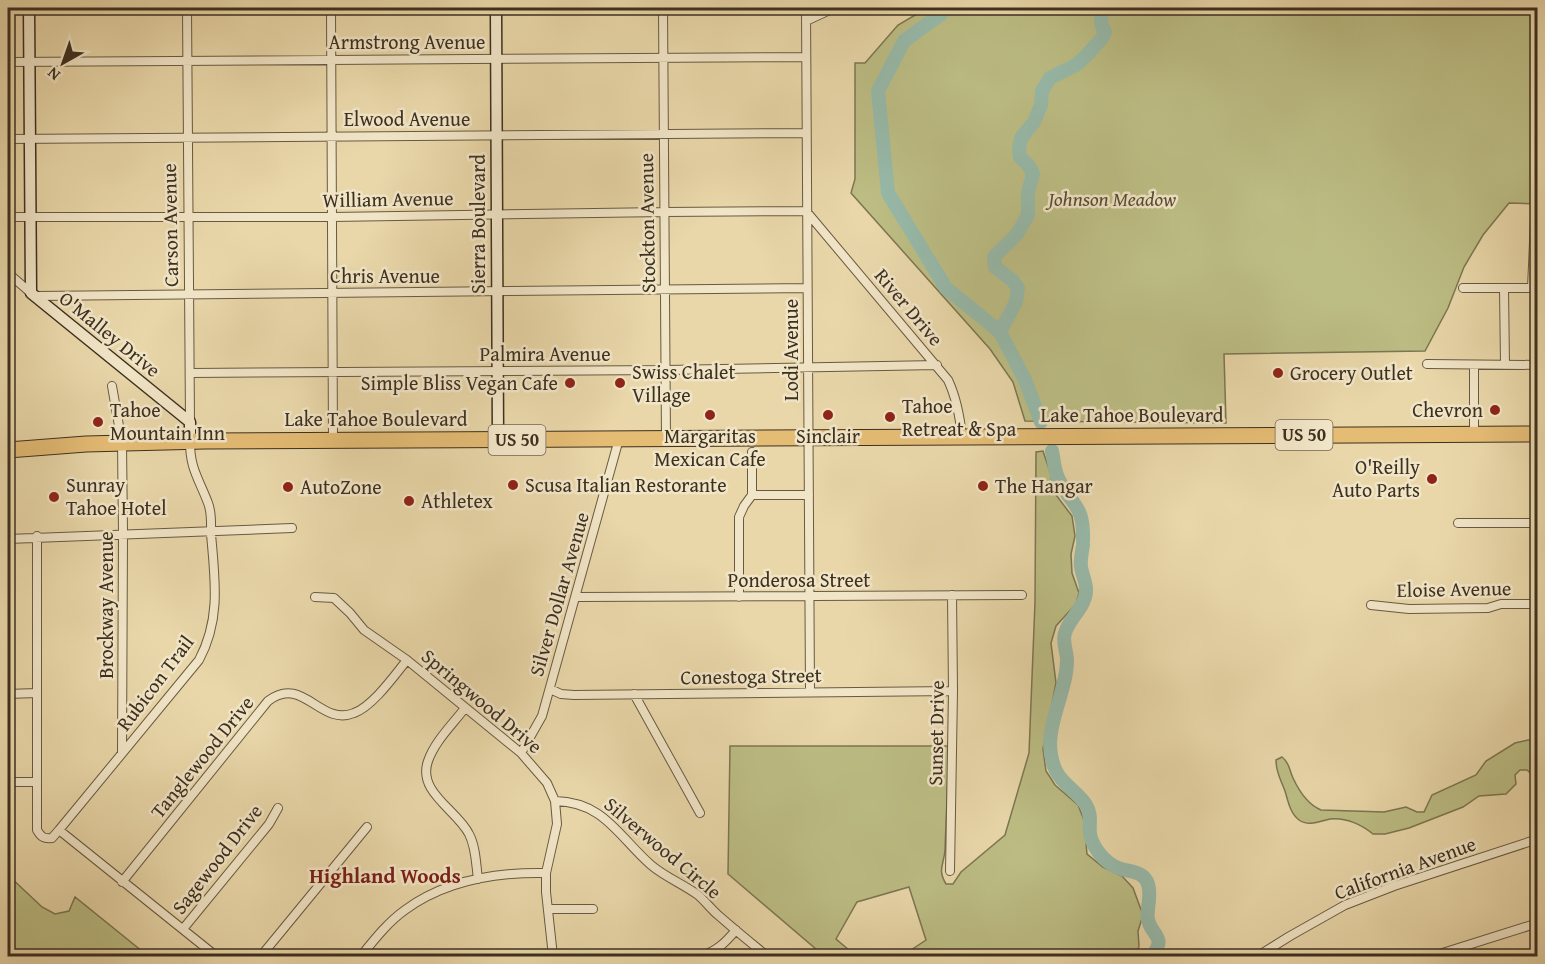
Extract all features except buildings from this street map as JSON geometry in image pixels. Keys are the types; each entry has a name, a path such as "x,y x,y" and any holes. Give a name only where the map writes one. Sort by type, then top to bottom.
{"highway":[{"name":"Lake Tahoe Boulevard","path":"8,450 122,443 190,442 1538,434"}],"street":[{"path":"29,8 30,217 33,294"},
{"name":"Carson Avenue","path":"187,8 190,442"},
{"path":"331,8 333,441"},
{"name":"Sierra Boulevard","path":"496,8 498,440"},
{"name":"Stockton Avenue","path":"663,8 666,439"},
{"name":"Lodi Avenue","path":"806,8 810,692"},
{"path":"806,21 834,8"},
{"name":"Armstrong Avenue","path":"8,62 806,57"},
{"name":"Elwood Avenue","path":"8,139 806,133"},
{"name":"William Avenue","path":"8,217 332,217 806,212"},
{"name":"River Drive","path":"806,212 948,380 960,414 962,437"},
{"path":"1463,288 1535,288 1535,220 1538,216"},
{"name":"O'Malley Drive","path":"8,273 190,422"},
{"name":"Chris Avenue","path":"33,294 189,296 807,288"},
{"path":"1504,288 1505,365"},
{"path":"1427,364 1538,365"},
{"name":"Palmira Avenue","path":"190,373 666,370 937,365"},
{"path":"1474,365 1474,434"},
{"name":"Brockway Avenue","path":"112,386 122,443 122,753"},
{"name":"Silver Dollar Avenue","path":"521,753 542,716 619,439"},
{"name":"Rubicon Trail","path":"59,830 199,660 207,644 212,625 216,585 211,515 193,467 190,442"},
{"path":"740,597 739,517 753,495 752,452"},
{"path":"753,495 809,495"},
{"path":"1458,522 1538,523"},
{"path":"8,539 38,536 292,528"},
{"path":"38,536 37,830 40,836 46,839 52,838 59,830 216,957"},
{"name":"Sunset Drive","path":"950,871 952,595"},
{"name":"Ponderosa Street","path":"576,597 1022,595"},
{"name":"Springwood Drive","path":"315,597 334,598 364,630 407,660 521,753 547,783 555,801 557,824 546,873 553,957"},
{"name":"Eloise Avenue","path":"1371,605 1409,609 1488,608 1501,604 1538,604"},
{"name":"Tanglewood Drive","path":"122,882 268,701 277,694 290,692 301,695 329,713 353,714 367,705 407,660"},
{"name":"Conestoga Street","path":"550,689 561,694 574,695 953,691"},
{"path":"8,694 36,693"},
{"path":"634,694 700,813"},
{"path":"465,708 434,747 427,764 428,782 436,796 461,821 471,837 478,879"},
{"path":"8,782 36,782"},
{"name":"Silverwood Circle","path":"555,801 572,801 603,817 650,864 697,895 767,957"},
{"name":"Sagewood Drive","path":"183,930 269,824 278,808"},
{"path":"261,957 367,827"},
{"name":"California Avenue","path":"1258,957 1345,905 1394,886 1538,839"},
{"path":"361,957 404,911 429,894 452,885 478,879 520,873 546,873"},
{"path":"549,909 593,909"},
{"path":"1432,957 1538,923"},
{"path":"701,957 724,945 736,930"}],"green space":[{"name":"Johnson Meadow","path":"927,8 1537,8 1537,204 1509,203 1483,235 1464,267 1448,308 1425,351 1224,354 1226,423 1025,421 1013,382 990,349 851,193 855,179 855,63 865,63 898,25"},
{"path":"1043,451 1051,475 1053,491 1072,516 1075,536 1071,554 1072,573 1079,593 1076,604 1056,626 1051,643 1056,683 1043,749 1046,771 1055,785 1078,805 1084,820 1087,854 1103,867 1122,876 1133,888 1143,915 1138,931 1139,946 1136,956 902,956 926,940 909,887 857,902 836,939 856,956 820,956 817,950 728,874 730,746 949,746 945,850 941,871 946,884 953,884 961,872 1005,835 1029,753 1035,602 1036,452"},
{"path":"1537,740 1537,779 1527,770 1520,770 1515,775 1516,784 1506,794 1479,796 1463,807 1409,828 1385,834 1373,834 1359,825 1342,819 1311,823 1299,820 1290,807 1276,765 1276,760 1282,757 1285,759 1301,793 1312,805 1321,810 1384,812 1406,807 1417,812 1424,812 1432,795 1476,775 1486,761 1515,743"},
{"path":"8,875 42,907 55,914 69,911 75,897 148,956 8,956"}],"waterway":[{"path":"944,8 941,14 904,41 878,91 888,193 946,288 1000,332 1025,380 1041,422"},
{"path":"1000,332 1016,302 1018,288 995,267 994,257 1017,234 1028,215 1028,192 1033,174 1020,157 1021,138 1034,122 1041,105 1042,91 1050,78 1076,65 1102,38 1105,32 1101,20 1104,8"},
{"path":"1052,451 1057,477 1080,513 1083,541"},
{"path":"1083,545 1081,564 1086,595 1064,636 1066,674 1052,729 1051,757 1059,776 1089,810 1090,835 1099,852 1114,866 1146,879 1149,894 1148,920 1158,940 1152,956"}],"place":[{"name":"Grocery Outlet","path":"1278,373"},
{"name":"Simple Bliss Vegan Cafe","path":"570,383"},
{"name":"Swiss Chalet Village","path":"620,383"},
{"name":"Chevron","path":"1495,410"},
{"name":"Margaritas Mexican Cafe","path":"710,415"},
{"name":"Sinclair","path":"828,415"},
{"name":"Tahoe Retreat & Spa","path":"890,417"},
{"name":"Tahoe Mountain Inn","path":"98,422"},
{"name":"O'Reilly Auto Parts","path":"1432,479"},
{"name":"Scusa Italian Restorante","path":"513,485"},
{"name":"The Hangar","path":"983,486"},
{"name":"AutoZone","path":"288,487"},
{"name":"Sunray Tahoe Hotel","path":"54,497"},
{"name":"Athletex","path":"409,501"}],"district":[{"name":"Highland Woods","path":"385,876"}]}
